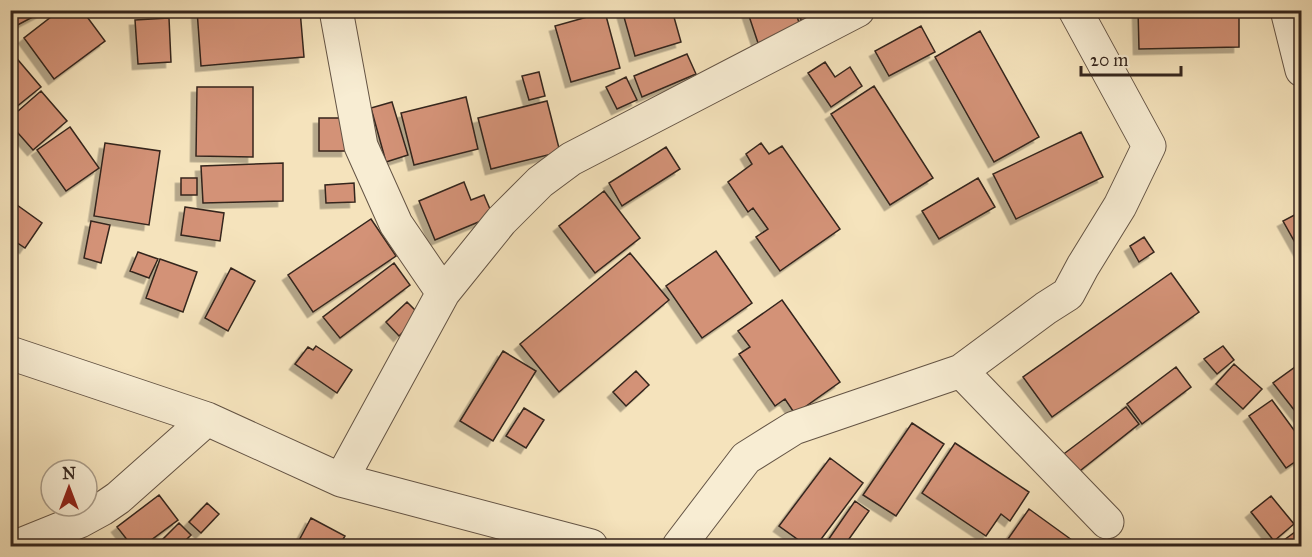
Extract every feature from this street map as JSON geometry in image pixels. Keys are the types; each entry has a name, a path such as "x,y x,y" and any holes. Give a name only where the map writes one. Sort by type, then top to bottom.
{"street":[{"path":"336,10 361,146 396,224 443,293"},
{"path":"341,480 443,293 501,221 540,182 571,159 858,10"},
{"path":"679,546 746,458 794,428 961,371 1068,294 1120,206 1149,146 1075,10"},
{"path":"1287,10 1302,70"},
{"path":"10,353 207,419 341,480 591,546"},
{"path":"961,371 1107,522"},
{"path":"18,546 102,509 118,498 207,419"}],"building":[{"path":"10,10 46,10 10,29"},
{"path":"60,10 82,10 105,41 54,79 24,38"},
{"path":"197,10 300,10 304,57 201,66"},
{"path":"622,10 672,10 681,42 635,56"},
{"path":"747,10 795,10 801,29 758,43"},
{"path":"798,10 840,10 803,26"},
{"path":"1138,10 1239,10 1239,47 1139,49"},
{"path":"605,12 620,68 571,82 555,26"},
{"path":"169,18 171,62 138,64 135,20"},
{"path":"921,26 935,52 889,76 875,51"},
{"path":"980,31 1039,137 994,162 935,57"},
{"path":"13,54 41,87 10,112 10,56"},
{"path":"687,54 696,74 642,97 634,76"},
{"path":"825,62 835,77 850,67 862,86 831,107 808,73"},
{"path":"539,72 545,96 529,100 522,76"},
{"path":"626,77 637,100 617,109 606,87"},
{"path":"874,86 933,178 890,205 831,114"},
{"path":"197,87 253,87 253,157 196,156"},
{"path":"41,91 67,121 33,150 10,124 10,118"},
{"path":"466,97 478,149 414,165 401,113"},
{"path":"547,101 560,152 491,169 478,118"},
{"path":"392,102 408,155 386,162 371,108"},
{"path":"319,118 346,118 347,151 319,151"},
{"path":"70,127 99,168 66,191 37,150"},
{"path":"1081,132 1103,177 1016,219 993,174"},
{"path":"105,143 160,151 149,225 94,216"},
{"path":"761,143 769,154 782,146 840,229 780,271 756,237 768,229 753,208 748,212 728,182 752,164 746,154"},
{"path":"666,147 680,169 622,206 609,183"},
{"path":"283,163 283,201 203,203 201,166"},
{"path":"181,178 197,178 197,195 181,195"},
{"path":"978,178 995,207 939,239 922,211"},
{"path":"464,182 471,200 484,195 493,216 435,240 419,201"},
{"path":"354,183 355,202 326,203 325,185"},
{"path":"604,191 640,238 595,273 559,226"},
{"path":"10,200 42,223 25,248 10,238"},
{"path":"185,207 224,213 220,241 181,235"},
{"path":"1302,211 1302,255 1283,221"},
{"path":"371,219 396,256 313,312 288,275"},
{"path":"91,221 110,225 101,263 84,258"},
{"path":"1144,237 1154,252 1139,262 1130,246"},
{"path":"716,251 752,303 702,338 666,286"},
{"path":"138,252 158,259 149,278 130,271"},
{"path":"630,253 669,300 559,392 520,344"},
{"path":"160,259 197,272 183,312 146,298"},
{"path":"394,263 410,285 340,338 323,317"},
{"path":"231,268 255,281 228,331 205,318"},
{"path":"1171,273 1199,312 1052,417 1023,377"},
{"path":"782,300 840,382 795,414 785,399 775,406 739,354 750,347 738,331"},
{"path":"407,302 420,315 399,336 386,322"},
{"path":"316,346 352,370 337,393 295,364 308,347 313,350"},
{"path":"1223,346 1234,360 1217,374 1204,359"},
{"path":"503,351 536,371 493,441 460,421"},
{"path":"1302,362 1302,420 1273,383"},
{"path":"1234,364 1262,389 1243,409 1216,384"},
{"path":"1176,367 1191,387 1142,424 1127,404"},
{"path":"636,371 649,385 626,406 613,392"},
{"path":"1272,400 1302,441 1302,457 1286,468 1249,416"},
{"path":"1126,407 1139,424 1076,474 1061,456"},
{"path":"524,408 544,420 526,448 506,436"},
{"path":"912,423 944,444 896,516 863,495"},
{"path":"955,443 1029,492 1010,521 1001,514 986,536 922,493"},
{"path":"830,458 863,483 816,546 807,546 779,526"},
{"path":"159,495 178,520 143,546 132,546 117,527"},
{"path":"1271,496 1294,524 1274,541 1251,512"},
{"path":"855,501 869,511 844,546 831,546 826,543"},
{"path":"207,503 219,514 201,533 189,522"},
{"path":"1029,509 1076,543 1073,546 1003,546"},
{"path":"311,518 345,536 339,546 296,546"},
{"path":"179,523 191,535 180,546 156,546"},
{"path":"1299,529 1302,532 1302,546 1276,546"}]}
